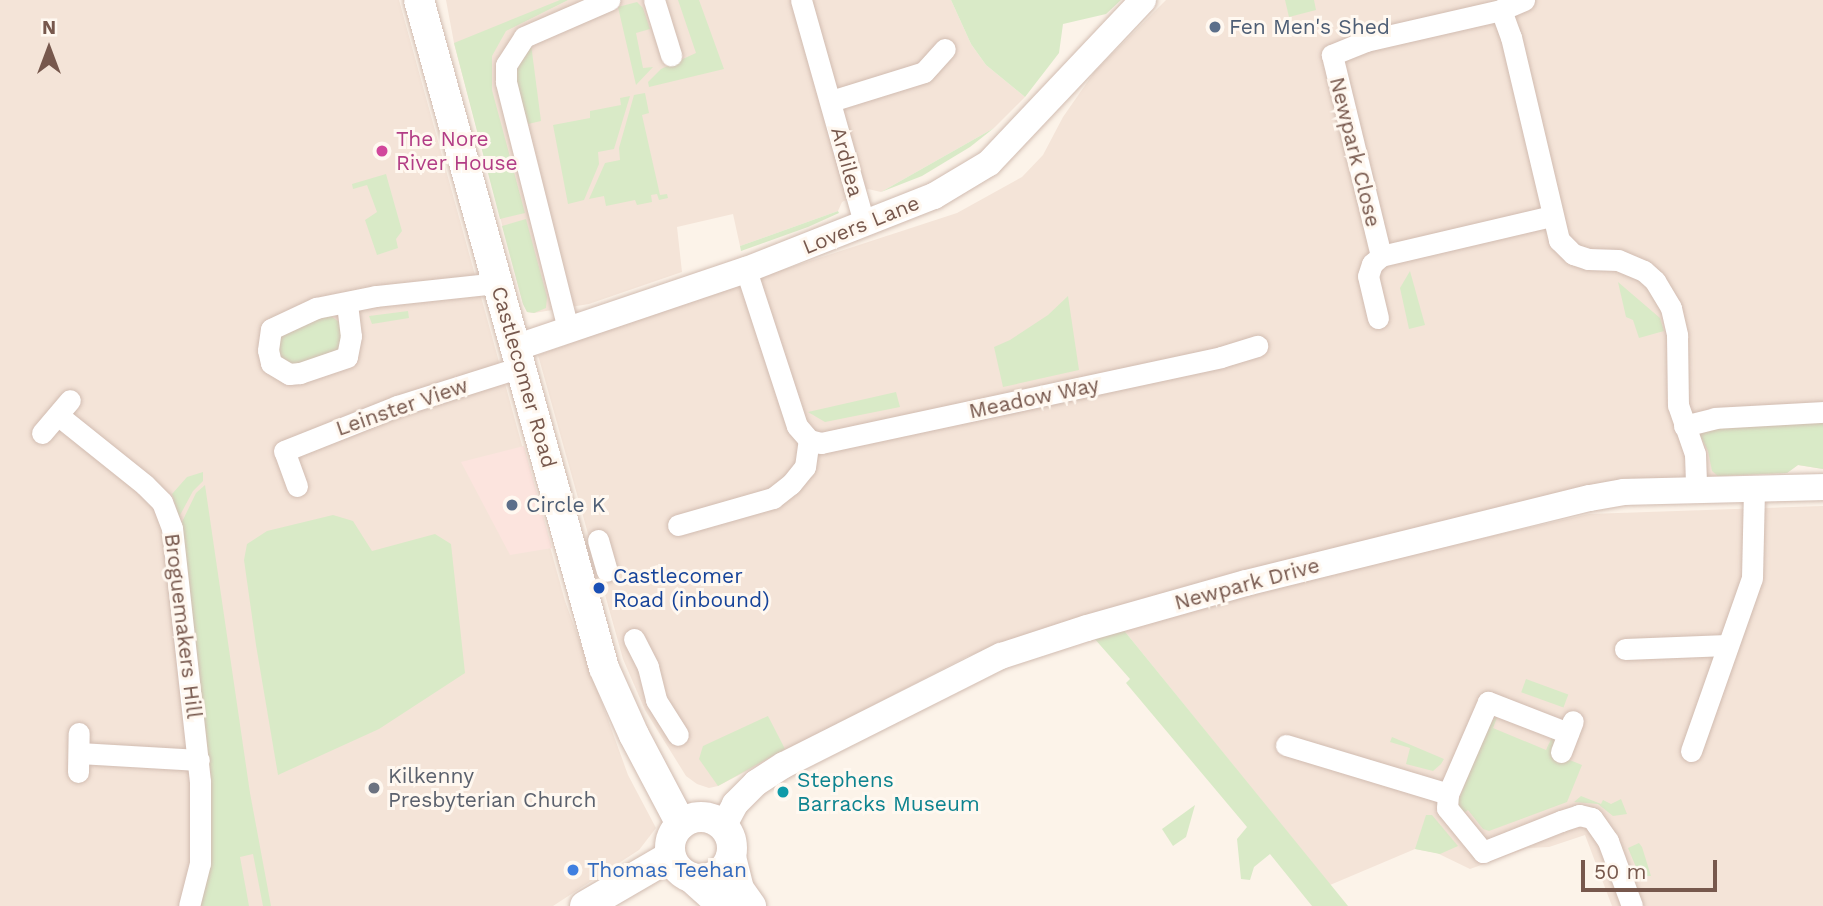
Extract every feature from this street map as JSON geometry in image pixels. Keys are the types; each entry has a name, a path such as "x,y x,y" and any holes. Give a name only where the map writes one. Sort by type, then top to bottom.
{"main road":[{"name":"Castlecomer Road","path":"419,0 518,357 596,559 604,668 634,735 681,824"},
{"path":"723,906 679,870 671,856 670,842 681,824 698,816 724,825 732,840 731,857 739,889 751,906"},
{"path":"585,906 671,856"},
{"path":"692,878 716,875 731,857"}],"street":[{"path":"568,329 506,82 506,65 524,37 609,0"},
{"path":"654,0 671,55"},
{"name":"Ardilea","path":"801,0 864,223"},
{"name":"Lovers Lane","path":"518,357 568,329 746,270 934,196 989,163 1143,0"},
{"name":"Newpark Close","path":"1381,256 1332,55 1366,41 1501,10 1524,0"},
{"path":"1501,10 1511,37 1551,216 1559,240 1573,254 1634,265 1656,281 1674,317 1678,405 1696,460 1696,492"},
{"name":"Ardilea","path":"831,101 925,72 945,49"},
{"name":"Newpark Close","path":"1378,318 1368,276 1372,264 1381,256 1551,216"},
{"path":"678,525 773,498 791,484 805,467 809,440 797,426 746,270"},
{"path":"350,303 376,296 497,283"},
{"name":"Meadow Way","path":"809,440 821,443 836,441 1222,357 1257,346"},
{"name":"Leinster View","path":"297,486 284,451 518,357"},
{"name":"Broguemakers Hill","path":"42,433 65,408 162,502 172,528 199,760 201,846 189,906"},
{"path":"1684,426 1715,418 1823,411"},
{"name":"Newpark Drive","path":"724,825 735,804 756,783 784,765 1001,656 1234,586 1590,498 1624,492 1823,487"},
{"path":"1691,751 1752,578 1754,489"},
{"path":"1625,649 1727,645"},
{"path":"604,668 636,646 648,667 656,701 678,735"},
{"path":"1568,735 1488,702 1448,794 1447,808 1483,852 1579,815 1592,818 1608,841 1632,906"},
{"path":"1286,745 1448,794"},
{"path":"79,753 199,760"}],"shaded area":[{"path":"0,0 399,0 565,601 628,775 656,828 639,850 553,906 0,906"},
{"path":"446,0 951,0 971,44 986,65 1025,97 994,128 881,192 868,189 842,202 838,211 740,246 733,214 677,227 682,272 589,304 527,312 454,43"},
{"path":"1166,0 1823,0 1823,469 1798,465 1787,473 1676,478 1019,637 966,657 718,786 709,788 697,784 686,776 645,710 623,659 538,355 678,304 957,213 1022,177 1043,155 1063,117 1095,71"},
{"name":"Circle K","path":"524,446 552,548 510,555 461,462"},
{"path":"1823,506 1823,906 1612,906 1585,835 1549,847 1528,848 1470,869 1437,853 1415,849 1330,885 1122,628 1228,596 1589,514"}],"green space":[{"path":"560,0 568,0 506,31 492,56 492,90 525,213 500,219 454,43"},
{"path":"678,0 699,0 724,69 649,87 648,82 661,69 696,53"},
{"path":"951,0 1121,0 1106,14 1063,24 1059,53 1025,97 986,65 971,44"},
{"path":"1285,0 1314,0 1316,10 1289,17"},
{"path":"637,2 643,8 650,29 636,33 643,68 653,67 636,85 618,7"},
{"path":"531,44 541,121 528,124 516,82 516,65"},
{"path":"645,93 649,113 642,115 660,195 667,194 668,198 659,200 657,194 651,195 652,202 637,205 635,200 606,206 604,196 589,199 605,163 620,160 619,148 634,95"},
{"path":"630,96 614,149 598,152 599,164 584,200 568,204 553,125 590,118 590,111 621,105 620,98"},
{"path":"994,128 970,147 922,176 881,192"},
{"path":"386,174 402,231 396,239 398,248 377,255 365,220 377,212 367,185 353,189 352,184"},
{"path":"838,211 839,213 808,227 741,251 740,246"},
{"path":"526,219 547,297 546,308 534,313 527,312 523,304 502,226"},
{"path":"1410,271 1425,325 1409,329 1400,288"},
{"path":"1618,282 1660,318 1664,331 1639,338 1633,320 1626,317"},
{"path":"1068,296 1079,370 1003,387 994,347 1010,340 1048,315"},
{"path":"408,311 409,318 372,324 369,316"},
{"path":"328,314 342,324 342,350 299,366 279,361 277,335"},
{"path":"896,392 900,407 825,422 808,412"},
{"path":"1823,419 1823,469 1798,465 1787,473 1718,476 1712,471 1708,451 1698,431 1701,428"},
{"path":"203,472 203,481 193,491 179,517 172,494 187,477"},
{"path":"205,485 250,793 271,906 263,906 253,854 240,857 249,906 198,906 209,846 211,778 181,524 196,493"},
{"path":"333,515 353,521 372,551 435,534 451,544 465,673 379,729 278,775 244,560 247,544 267,531"},
{"path":"1122,628 1348,906 1312,906 1270,854 1254,867 1250,880 1241,879 1237,839 1247,827 1126,683 1130,679 1093,637"},
{"path":"1526,679 1568,694 1563,708 1521,692"},
{"path":"1498,715 1493,728 1546,750 1552,737 1556,740 1555,754 1582,765 1567,802 1489,831 1483,829 1468,810 1462,814 1458,802 1487,726"},
{"path":"768,716 785,749 718,786 699,759 703,746"},
{"path":"1392,737 1444,759 1433,771 1406,764 1410,748 1390,742"},
{"path":"1581,796 1601,804 1603,800 1611,804 1621,799 1627,814 1613,816 1598,804 1574,802"},
{"path":"1195,805 1186,837 1173,846 1162,829"},
{"path":"1426,815 1432,815 1458,846 1440,854 1415,849"},
{"path":"1639,843 1651,876 1645,876 1636,867 1628,848"}],"place":[{"name":"Fen Men's Shed","path":"1215,27"},
{"name":"The Nore River House","path":"382,151"},
{"name":"Circle K","path":"512,505"},
{"name":"Castlecomer Road (inbound)","path":"599,588"},
{"name":"Kilkenny Presbyterian Church","path":"374,788"},
{"name":"Stephens Barracks Museum","path":"783,792"},
{"name":"Thomas Teehan","path":"573,870"}]}
